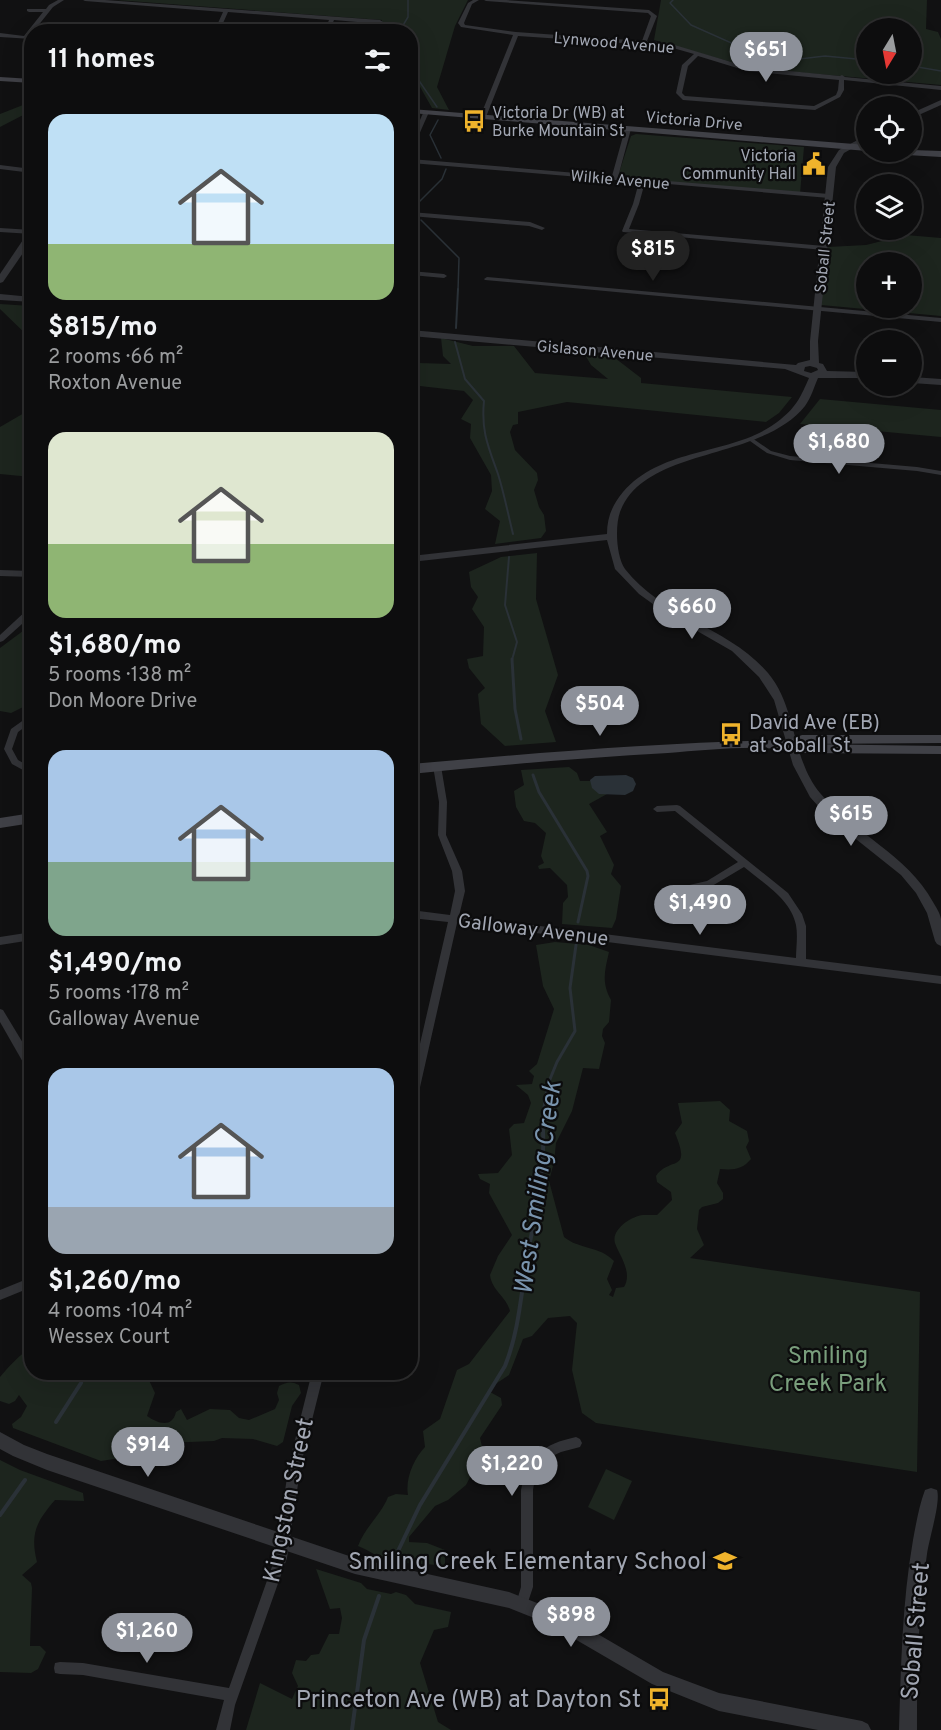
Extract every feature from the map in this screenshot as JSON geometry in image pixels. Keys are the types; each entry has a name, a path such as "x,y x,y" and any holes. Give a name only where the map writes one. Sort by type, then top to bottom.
{"main road":[{"path":"0,79 24,80"},
{"name":"Victoria Drive","path":"418,111 856,147"},
{"path":"922,153 941,154"},
{"path":"791,744 802,739 941,739"},
{"path":"418,768 603,752 791,744 806,749 941,750"},
{"path":"0,823 24,819"}],"street":[{"path":"38,24 47,11 62,0"},
{"path":"85,0 380,22"},
{"name":"Lynwood Avenue","path":"477,0 470,4 461,23 463,26 516,34 670,45 753,70 941,88"},
{"path":"486,0 562,3 651,13 654,16 644,43"},
{"path":"29,10 47,11"},
{"path":"220,24 226,11"},
{"path":"330,24 333,19"},
{"path":"483,117 516,34"},
{"path":"0,35 24,37"},
{"path":"697,54 685,66 679,93 683,98 814,108 838,96 842,77"},
{"path":"922,112 939,106"},
{"path":"418,130 426,112"},
{"path":"614,179 628,129"},
{"path":"846,147 856,142"},
{"name":"Soball Street","path":"810,372 833,164 846,147"},
{"name":"Wilkie Avenue","path":"418,162 829,196"},
{"path":"0,166 24,170"},
{"path":"642,181 626,231 824,248"},
{"path":"418,215 530,224 542,228"},
{"path":"0,230 24,232"},
{"path":"0,280 24,245"},
{"path":"418,274 444,276"},
{"path":"486,279 941,320"},
{"path":"0,297 24,299"},
{"name":"Gislason Avenue","path":"418,334 779,367 810,372 856,374"},
{"path":"810,372 802,404 774,429 752,440 666,465 639,482 621,500 612,521 611,537 619,567 647,599 738,650 765,676 783,712 801,774 820,801 836,817 897,863 916,884 930,907 941,941"},
{"path":"922,381 941,382"},
{"path":"752,440 769,452 790,458 917,469 941,474"},
{"path":"418,558 611,537"},
{"path":"0,573 24,574"},
{"path":"0,639 24,617"},
{"path":"24,723 14,731 8,749 15,762 24,767"},
{"path":"418,1075 455,919 460,882 441,835 443,802 437,766"},
{"path":"657,809 677,808 779,889 794,907 801,926 801,963"},
{"path":"688,888 709,884 745,862"},
{"name":"Galloway Avenue","path":"418,915 941,980"},
{"path":"0,941 24,937"},
{"path":"0,1013 24,1045"},
{"path":"0,1295 24,1285"},
{"name":"Kingston Street","path":"223,1730 279,1564 295,1464 316,1380"},
{"path":"0,1440 32,1456 375,1572 489,1594 522,1604 563,1623 658,1678 694,1693 739,1707 862,1730"},
{"path":"522,1604 527,1587 527,1490 530,1477 535,1466 548,1451 576,1443"},
{"name":"Soball Street","path":"908,1730 910,1639 920,1560 936,1497"},
{"path":"60,1668 78,1668 233,1695"}],"green space":[{"path":"116,0 468,0 455,26 437,87 449,110 432,108 418,83 418,24 380,24 382,20"},
{"path":"661,0 927,0 926,29 938,32 941,39 941,85 922,83 922,18 856,18 856,77 752,68 654,40"},
{"path":"23,105 24,115 0,127 0,114"},
{"path":"636,134 804,147 800,194 617,179 631,136"},
{"path":"922,236 941,238 941,316 922,314 922,252 856,252 856,308 821,305 828,247 866,245 886,240 922,240"},
{"path":"0,304 24,306 24,332 0,309"},
{"path":"441,338 473,346 514,346 535,373 608,379 591,365 584,353 615,358 641,378 641,383 792,397 779,413 766,422 567,402 518,412 518,424 513,425 510,432 515,450 537,473 538,480 534,490 544,515 546,531 541,538 495,544 500,521 485,509 492,491 491,475 470,438 471,424 461,419 473,400 464,391 418,386 418,364 451,364 443,356"},
{"path":"820,399 941,410 941,437 800,424"},
{"path":"24,413 24,476 0,474 0,427"},
{"path":"537,553 536,599 558,675 545,711 556,742 505,746 481,724 478,694 485,688 469,668 467,659 483,656 484,627 472,609 478,597 471,587 469,572 501,557"},
{"path":"24,630 24,706 11,713 0,711 0,648"},
{"path":"569,767 577,773 580,781 592,781 607,794 589,804 607,832 600,836 614,865 611,874 621,886 616,919 612,928 562,924 563,903 568,897 567,885 550,868 539,869 538,866 544,863 541,856 546,833 535,823 524,821 516,807 514,791 524,785 521,770"},
{"name":"Smiling Creek Park","path":"555,942 589,945 609,952 605,982 611,1000 609,1022 603,1029 602,1036 605,1043 599,1069 583,1068 572,1111 556,1143 549,1181 564,1237 602,1253 614,1261 607,1279 612,1290 609,1295 613,1297 616,1288 624,1287 627,1275 615,1243 619,1228 633,1218 657,1215 672,1200 671,1192 657,1182 656,1176 680,1159 680,1146 675,1133 682,1123 678,1103 720,1101 730,1110 729,1121 747,1131 749,1141 746,1147 751,1159 737,1168 720,1169 717,1183 723,1193 723,1199 699,1210 697,1229 704,1245 690,1258 920,1292 917,1472 596,1423 582,1413 572,1370 577,1323 570,1316 548,1318 532,1336 523,1339 509,1375 491,1387 490,1392 501,1398 502,1405 480,1438 485,1459 476,1466 466,1485 448,1500 435,1506 409,1537 409,1542 427,1543 445,1550 445,1566 388,1560 358,1546 388,1497 396,1494 408,1495 411,1469 425,1447 423,1431 440,1419 457,1370 469,1364 510,1311 493,1285 490,1275 498,1256 512,1235 489,1193 490,1184 480,1179 478,1174 498,1173 512,1155 509,1129 514,1124 524,1123 531,1103 528,1095 516,1085 532,1084 534,1076 529,1071 537,1064 554,1009 543,986 536,945"},
{"path":"24,1353 24,1380 149,1380 155,1393 147,1416 164,1423 171,1421 176,1412 181,1409 187,1420 210,1409 230,1410 239,1418 249,1420 275,1409 279,1400 277,1393 279,1386 294,1383 299,1385 301,1393 292,1406 283,1442 277,1446 253,1439 222,1438 214,1441 165,1443 146,1454 101,1461 13,1428 12,1424 21,1417 27,1406 19,1395 9,1404 0,1401 0,1377"},
{"path":"0,1460 20,1470 83,1493 84,1501 55,1500 48,1508 36,1529 34,1544 37,1562 22,1575 31,1583 32,1588 30,1646 40,1646 46,1652 38,1669 31,1673 0,1672"},
{"path":"606,1469 632,1481 614,1520 588,1507"},
{"path":"316,1569 361,1583 367,1589 391,1594 396,1592 406,1595 415,1604 451,1612 448,1627 434,1630 420,1663 438,1722 451,1730 246,1730 260,1683 292,1699 298,1686 292,1673 296,1660 306,1661 311,1655 319,1654 329,1634 339,1634 342,1618 340,1608 330,1609"}],"shaded area":[{"path":"626,775 633,778 636,784 633,791 625,795 599,794 592,788 590,780 595,776"}],"waterway":[{"path":"404,24 408,17 408,0"},
{"path":"673,0 670,3 691,25 774,62 825,56 856,59"},
{"path":"922,68 941,71"},
{"name":"West Smiling Creek","path":"418,79 437,107"},
{"name":"West Smiling Creek","path":"438,120 430,135 441,158"},
{"name":"West Smiling Creek","path":"418,203 442,179 446,169"},
{"name":"West Smiling Creek","path":"421,220 459,258 458,291"},
{"name":"West Smiling Creek","path":"456,328 458,289"},
{"name":"West Smiling Creek","path":"455,342 465,379 484,401 486,438 500,481 513,534"},
{"name":"West Smiling Creek","path":"509,557 505,605 517,642 512,660"},
{"name":"West Smiling Creek","path":"512,660 515,709 521,739"},
{"name":"West Smiling Creek","path":"533,775 539,792 587,871 588,876 578,922"},
{"name":"West Smiling Creek","path":"543,1131 548,1084 557,1062 575,1031 570,988 576,945"},
{"name":"West Smiling Creek","path":"398,1551 420,1505 505,1366 510,1353 517,1326 539,1194 543,1131"},
{"path":"56,1422 82,1380"},
{"path":"0,1515 25,1480"},
{"name":"West Smiling Creek","path":"352,1730 364,1640 379,1596"}],"place":[{"name":"Victoria Dr (WB) at Burke Mountain St","path":"474,121"},
{"name":"Victoria Community Hall","path":"814,164"},
{"name":"David Ave (EB) at Soball St","path":"731,734"},
{"name":"Smiling Creek Elementary School","path":"725,1561"},
{"name":"Princeton Ave (WB) at Dayton St","path":"659,1699"}]}
